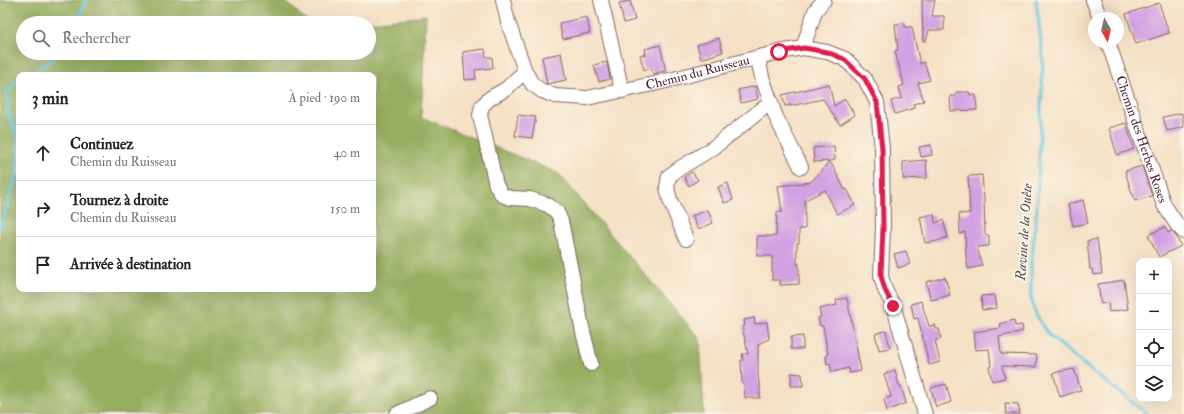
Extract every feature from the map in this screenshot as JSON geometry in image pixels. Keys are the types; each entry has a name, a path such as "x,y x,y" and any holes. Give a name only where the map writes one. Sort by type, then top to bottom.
{"street":[{"name":"Chemin du Ruisseau","path":"503,0 508,22 525,71 532,84 542,91 555,96 587,98 658,83 804,48 827,52 844,59 865,79 877,102 882,149 883,228 881,276 885,290 893,306 925,414"},
{"path":"601,0 622,91"},
{"path":"804,48 815,11 824,0"},
{"path":"1093,0 1098,12"},
{"name":"Chemin des Herbes Roses","path":"1110,48 1164,205 1178,226 1184,232"},
{"path":"758,58 762,77 776,117 801,167"},
{"path":"525,71 506,89 490,98 482,106 480,115 485,141 496,184 502,195 510,198 530,199 548,205 557,212 561,221 583,332 591,364"},
{"path":"686,239 670,200 667,187 669,176 713,148 771,102"},
{"path":"397,414 430,398"}],"green space":[{"path":"0,0 284,0 301,16 16,16 16,60 376,60 376,21 426,15 421,117 558,173 700,339 704,414 0,414"}],"building":[{"path":"922,0 935,0 932,16 944,16 944,30 929,30 926,41 923,41"},
{"path":"630,1 635,20 624,23 619,3"},
{"path":"1159,3 1169,33 1136,44 1126,14"},
{"path":"587,17 590,33 563,39 559,23"},
{"path":"905,23 905,27 912,27 920,64 924,62 930,80 918,83 924,101 913,104 915,108 895,114 891,101 902,98 899,87 904,85 895,51 898,50 895,24"},
{"path":"719,38 723,52 701,59 697,45"},
{"path":"660,45 666,71 653,74 651,68 644,70 640,55 646,54 645,49"},
{"path":"485,49 486,57 492,57 493,68 475,70 476,79 465,80 463,52"},
{"path":"561,53 566,80 547,84 542,57"},
{"path":"607,62 610,79 599,82 594,65"},
{"path":"829,84 834,106 845,99 855,115 840,125 823,99 785,106 782,95"},
{"path":"755,86 758,99 741,103 738,90"},
{"path":"956,92 969,92 970,95 976,95 977,110 951,111 950,96 956,96"},
{"path":"1182,113 1184,127 1167,131 1163,117"},
{"path":"518,115 536,117 532,138 515,136"},
{"path":"1126,123 1134,149 1117,155 1109,128"},
{"path":"931,145 932,155 921,157 919,147"},
{"path":"834,146 835,160 814,162 813,148"},
{"path":"926,160 927,178 903,179 903,162"},
{"path":"830,161 845,190 847,189 855,205 837,214 825,190 805,200 805,229 799,229 799,243 797,243 799,284 780,285 780,280 772,280 772,256 757,256 757,236 776,236 777,212 782,212 778,186 811,182"},
{"path":"1142,166 1152,196 1135,201 1125,171"},
{"path":"692,172 698,180 689,186 684,177"},
{"path":"982,175 985,235 989,235 989,246 977,247 982,266 968,269 965,232 960,234 959,214 970,213 968,176"},
{"path":"728,183 733,200 724,203 718,187"},
{"path":"1083,200 1088,223 1073,226 1068,204"},
{"path":"708,210 713,223 698,229 692,216"},
{"path":"934,214 935,223 943,220 948,237 925,243 920,217"},
{"path":"1165,227 1168,233 1171,231 1176,236 1181,246 1159,257 1148,235"},
{"path":"1097,239 1102,274 1093,275 1092,269 1090,269 1087,241"},
{"path":"906,251 910,264 898,268 894,254"},
{"path":"945,277 950,295 931,300 926,282"},
{"path":"1124,280 1128,309 1109,312 1108,302 1101,304 1098,284"},
{"path":"995,295 997,308 982,310 981,296"},
{"path":"847,298 861,371 850,373 849,368 832,372 830,363 827,364 826,356 828,355 823,326 820,326 818,318 821,317 819,309 837,305 836,300"},
{"path":"921,301 929,326 935,325 936,329 939,329 941,339 935,341 940,362 929,365 918,318 914,319 911,304"},
{"path":"754,318 755,324 767,322 769,339 758,344 760,398 745,398 744,384 742,384 741,360 743,360 742,354 748,354 742,326 745,326 744,320"},
{"path":"1014,320 1015,326 1022,325 1023,331 999,337 1001,354 1037,355 1036,367 1002,366 1005,378 992,381 989,367 991,366 989,349 976,350 974,332 1001,328 1000,324"},
{"path":"886,331 890,348 879,350 875,334"},
{"path":"803,336 803,349 791,349 791,337"},
{"path":"1074,369 1081,390 1060,397 1053,373"},
{"path":"895,370 899,386 901,386 906,403 887,411 884,399 891,397 884,374"},
{"path":"791,373 802,374 803,386 791,386"},
{"path":"946,384 951,402 936,407 931,388"},
{"path":"1005,403 1018,404 1020,414 1006,414"}],"waterway":[{"path":"80,16 86,0"},
{"name":"Ravine de la Ouête","path":"1036,0 1043,59 1037,208 1031,264 1031,298 1034,310 1043,327 1050,336 1094,373 1148,414"},
{"path":"34,72 51,60"},
{"path":"16,82 7,93 8,111 16,132"},
{"path":"0,228 16,177"}],"route":[{"path":"779,52 804,48 827,52 844,59 865,79 877,102 882,149 883,228 881,276 885,290 893,306"}]}
